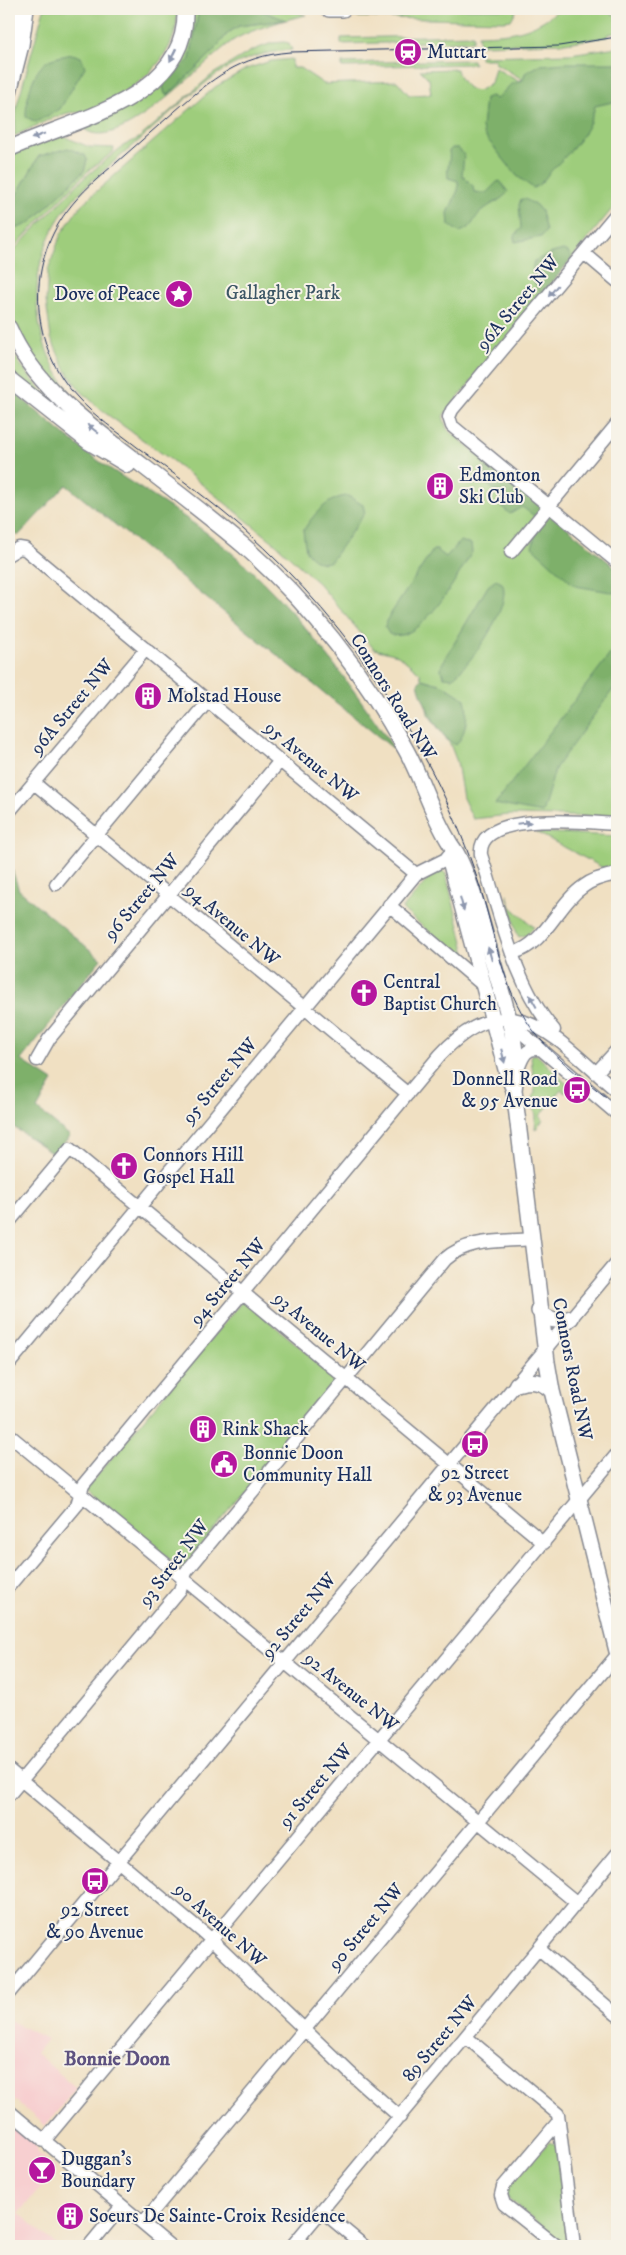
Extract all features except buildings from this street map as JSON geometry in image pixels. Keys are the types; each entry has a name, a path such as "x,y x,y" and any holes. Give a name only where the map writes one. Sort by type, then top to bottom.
{"main road":[{"path":"9,34 21,9"},
{"path":"9,92 26,9"},
{"path":"9,149 105,110 130,98 151,83 172,58 184,26 185,9"},
{"path":"329,9 343,9"},
{"name":"Connors Road NW","path":"9,328 28,363 69,409 218,524 293,592 336,643 370,691 406,750 447,840 458,855 470,888 501,1019 517,1072 514,1090"},
{"name":"Connors Road NW","path":"9,378 27,395 89,442 173,490"},
{"name":"Connors Road NW","path":"447,840 484,986 501,1019 507,1073 514,1090 540,1311 552,1391 614,1628 617,1651"},
{"path":"540,1311 551,1319 561,1321 571,1318"},
{"path":"517,1384 528,1381 540,1382 552,1391"}],"street":[{"name":"96A Street NW","path":"549,506 452,426 449,417 452,410 617,213"},
{"path":"584,253 617,281"},
{"path":"511,552 617,424"},
{"path":"549,506 617,562"},
{"name":"95 Avenue NW","path":"14,551 25,549 416,874"},
{"name":"96A Street NW","path":"9,812 146,649"},
{"path":"56,884 208,701"},
{"name":"96 Street NW","path":"36,1060 49,1039 280,761"},
{"name":"94 Avenue NW","path":"34,782 168,896 408,1094"},
{"path":"573,1053 541,1015 525,987 481,855 482,844 490,833 516,824 617,824"},
{"name":"95 Street NW","path":"9,1364 389,905 416,874 450,857"},
{"path":"513,952 529,945 584,886 617,874"},
{"path":"389,905 484,986"},
{"path":"501,1019 516,1028 543,1050 617,1114"},
{"path":"501,1019 525,1020 541,1027 617,1091"},
{"name":"94 Street NW","path":"9,1586 77,1505 83,1486 452,1043 476,1027 501,1019"},
{"path":"517,1072 521,1058 527,1050 534,1048 543,1050"},
{"path":"596,1073 617,1050"},
{"name":"93 Avenue NW","path":"9,1222 70,1149 544,1543"},
{"name":"93 Street NW","path":"9,1795 180,1590 186,1572 451,1255 463,1248 476,1244 531,1239"},
{"name":"92 Street NW","path":"9,1993 616,1266"},
{"name":"92 Avenue NW","path":"9,1434 577,1903"},
{"name":"91 Street NW","path":"44,2141 617,1454"},
{"name":"90 Street NW","path":"142,2223 617,1655"},
{"name":"90 Avenue NW","path":"9,1770 212,1940 304,2030 400,2117"},
{"name":"89 Street NW","path":"292,2246 616,1858"},
{"path":"539,1949 617,2015"},
{"path":"466,2037 558,2118 574,2246"},
{"path":"9,2111 170,2246"},
{"path":"557,2246 504,2204 501,2195 503,2187 558,2118"},
{"path":"88,2246 122,2206"},
{"path":"322,2211 364,2246"}],"shaded area":[{"path":"9,2020 47,2039 36,2053 76,2088 45,2126 9,2095"},
{"path":"12,2126 36,2145 38,2153 56,2169 19,2213 58,2246 9,2246 9,2130"}],"green space":[{"path":"44,9 177,9 176,25 172,40 165,54 144,78 118,96 88,110 61,115 14,136 17,105"},
{"path":"191,9 199,9 190,59 163,86 165,94 168,95 211,54 228,33 239,26 284,20 257,9 286,9 306,15 252,31 237,38 160,103 116,131 96,134 81,126 132,104 155,89 165,79 179,56"},
{"path":"199,9 257,9 286,20 239,26 228,33 211,54 168,95 165,94 163,86 190,59"},
{"path":"386,9 517,9 511,20 503,21 351,17"},
{"path":"560,9 600,9 617,16 617,32 607,35 607,37 565,43 479,45 478,35 502,34 522,30 540,23"},
{"path":"473,35 473,41 341,44 341,38"},
{"path":"272,43 289,43 292,50 259,55 238,63 218,73 199,88 82,190 67,207 53,228 44,251 38,275 37,299 39,323 45,347 55,370 69,391 63,396 30,354 11,318 8,293 9,249 16,248 84,178 123,146 139,138 213,74 251,51"},
{"name":"Gallagher Park","path":"617,47 617,203 443,416 447,429 617,569 617,817 509,815 473,819 463,798 457,762 450,744 428,714 420,673 398,655 374,649 319,584 276,544 174,462 101,410 79,389 65,369 51,338 46,301 48,270 61,234 81,205 215,87 246,69 271,61 292,59 292,68 300,68 324,84 397,81 409,95 431,94 429,79 420,70 457,69 459,77 465,84 476,91 491,83 495,68 518,81 522,79 495,63 495,59 480,59 480,56 570,54"},
{"path":"72,54 81,57 85,67 60,109 36,122 26,117 31,86 38,71 49,60"},
{"path":"473,60 474,64 342,67 342,63"},
{"path":"617,63 617,101 595,106 589,124 579,141 542,182 533,188 517,176 484,135 482,128 485,98 491,96 497,99 510,85 523,80 525,73 540,65"},
{"path":"63,136 89,147 114,148 113,152 87,172 15,246 11,247 9,245 9,220 10,225 30,223 84,171 87,160 39,156 9,208 9,154"},
{"path":"68,148 85,155 87,160 84,171 30,223 18,228 10,225 9,208 39,156"},
{"path":"452,148 458,148 464,155 462,175 473,186 474,192 486,193 500,181 508,192 482,211 471,226 459,232 449,225 448,213 458,190 458,181 448,178 449,151"},
{"path":"521,199 536,205 541,211 546,231 541,237 515,242 514,237 521,228 519,205"},
{"path":"563,250 568,252 572,258 543,294 537,287 534,279 534,261"},
{"path":"9,346 33,381 53,402 85,430 9,370"},
{"path":"9,387 83,449 193,523 240,560 304,626 360,699 395,750 66,485 18,536 9,528"},
{"path":"488,462 617,569 617,593 575,586 532,547 540,520 522,507 510,514 501,506 501,495 481,480"},
{"path":"348,496 363,505 365,513 331,561 324,563 317,561 306,551 303,531 316,513 328,503"},
{"path":"460,541 471,544 472,552 437,606 413,630 401,635 389,634 385,627 386,621 433,550 437,550 446,557"},
{"path":"496,580 502,583 504,593 502,605 488,634 460,671 452,678 444,677 441,670 442,664 488,586"},
{"path":"617,645 617,684 556,767 542,813 495,804"},
{"path":"422,679 443,685 465,699 467,711 466,724 462,736 456,745 444,735 432,718 418,683"},
{"path":"536,832 617,836 617,869 607,870"},
{"path":"9,860 19,890 101,959 21,1060 53,1081 37,1109 70,1136 54,1154 9,1124"},
{"path":"436,870 442,870 446,874 468,962 464,961 402,909"},
{"path":"507,894 511,907 534,927 527,935 519,937 517,934"},
{"path":"536,1054 570,1087 565,1093 561,1090 540,1116 543,1120 535,1130 536,1116 532,1102 535,1092 531,1058 532,1055"},
{"path":"243,1300 339,1379 181,1569 85,1490"},
{"path":"549,2142 556,2145 568,2246 565,2246 509,2200 506,2190"}],"tram line":[{"path":"617,37 559,46 290,52 272,54 241,64 214,79 188,99 84,191 72,204 53,233 44,257 39,281 42,331 50,355 62,378 78,398 106,424 191,486 264,548 322,609 357,652 403,719 440,786 470,857 503,970 526,1020 556,1056 617,1106"}],"place":[{"name":"Muttart","path":"408,52"},
{"name":"Dove of Peace","path":"179,294"},
{"name":"Edmonton Ski Club","path":"440,486"},
{"name":"Molstad House","path":"148,696"},
{"name":"Central Baptist Church","path":"364,993"},
{"name":"Donnell Road & 95 Avenue","path":"577,1090"},
{"name":"Connors Hill Gospel Hall","path":"124,1166"},
{"name":"Rink Shack","path":"203,1429"},
{"name":"92 Street & 93 Avenue","path":"475,1444"},
{"name":"Bonnie Doon Community Hall","path":"224,1464"},
{"name":"92 Street & 90 Avenue","path":"95,1881"},
{"name":"Duggan's Boundary","path":"42,2170"},
{"name":"Soeurs De Sainte-Croix Residence","path":"70,2216"}],"district":[{"name":"Bonnie Doon","path":"117,2059"}]}
